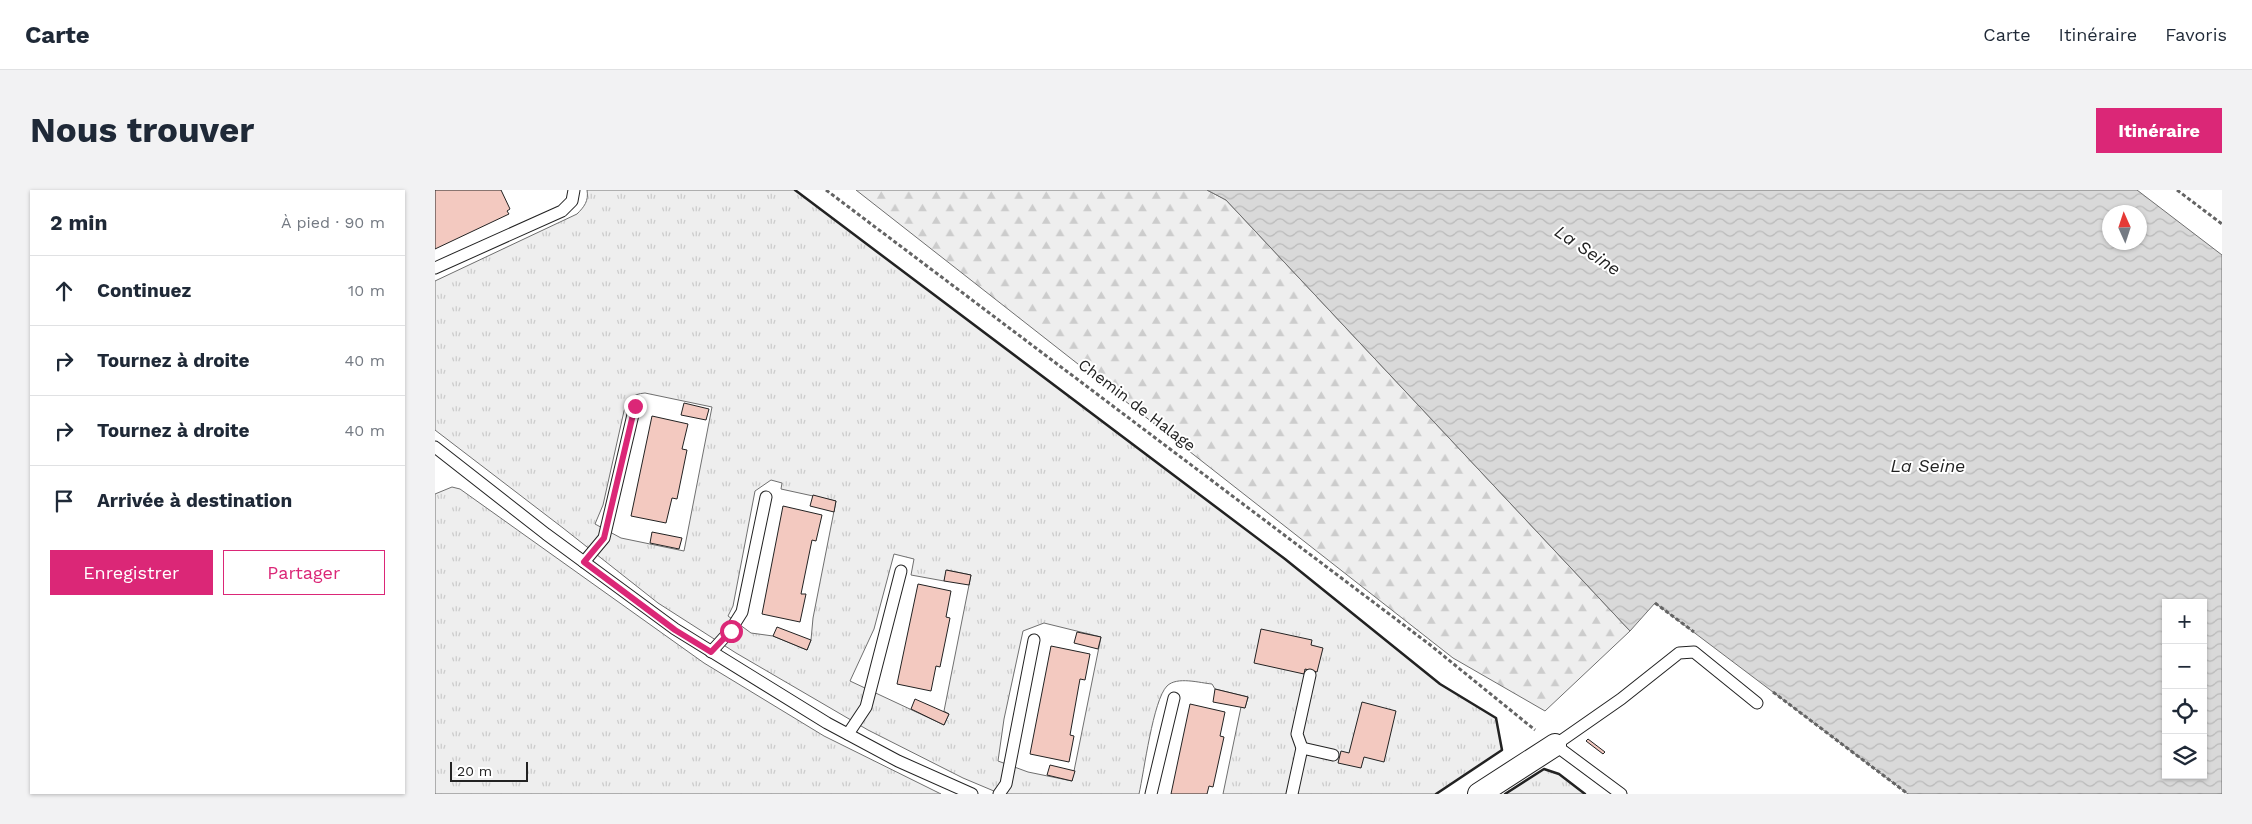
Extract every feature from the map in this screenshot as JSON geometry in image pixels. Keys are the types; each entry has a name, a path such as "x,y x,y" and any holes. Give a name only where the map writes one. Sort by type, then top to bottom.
{"street":[{"path":"1479,794 1555,745"}],"lane":[{"path":"435,268 563,211 572,201 574,190"},
{"path":"584,562 604,538 635,406"},
{"path":"435,447 675,630 848,734 898,760 972,794"},
{"path":"711,652 731,631 743,612 766,497"},
{"path":"848,734 866,707 901,571"},
{"path":"999,794 1005,784 1034,640"},
{"path":"1621,794 1555,745 1621,699 1679,653 1694,652 1757,704"},
{"path":"1292,794 1302,748 1297,734 1310,676"},
{"path":"1151,794 1174,698"},
{"path":"1302,748 1333,755"}],"path":[{"name":"Chemin de Halage","path":"826,190 1429,644 1555,745"},
{"path":"2177,190 2222,224"},
{"path":"1655,602 1701,638"},
{"path":"1771,690 1909,794"}],"green space":[{"path":"587,190 795,190 1285,559 1440,684 1496,718 1502,750 1436,794 1223,794 1241,707 1245,708 1248,697 1215,689 1212,684 1177,681 1167,686 1157,706 1139,794 1001,794 963,778 868,730 736,653 658,603 435,430 435,281 577,214 585,204","holes":["645,393 712,407 684,551 621,538 595,524 603,505 624,411 631,398","771,480 782,483 781,489 836,501 813,618 811,640 807,650 773,636 751,633 728,616 733,606 755,491","894,554 914,559 911,575 944,581 947,570 971,575 944,711 949,714 944,725 850,681 874,629","1044,623 1101,637 1072,781 1028,772 998,761 1004,719 1023,631"]},
{"path":"856,190 1207,190 1226,200 1630,631 1545,711 1453,658"},
{"path":"452,487 460,489 704,663 824,736 941,794 435,794 435,494"},
{"path":"1544,769 1559,774 1585,794 1505,794"}],"water":[{"name":"La Seine","path":"1207,190 2137,190 2222,255 2222,794 1908,794 1655,603 1630,631 1226,200"}],"building":[{"path":"435,190 501,190 510,209 507,211 509,214 435,249"},
{"path":"684,403 709,409 706,420 681,415"},
{"path":"652,416 688,424 682,449 687,450 677,499 672,498 666,523 631,516"},
{"path":"813,495 836,501 834,512 810,506"},
{"path":"783,506 822,515 816,541 812,540 801,594 806,594 800,622 762,614"},
{"path":"652,532 682,538 679,549 650,543"},
{"path":"946,570 971,575 969,585 944,581"},
{"path":"918,584 951,591 946,617 950,618 940,667 936,666 931,691 897,684"},
{"path":"777,627 811,640 807,650 773,636"},
{"path":"1261,629 1312,640 1311,645 1323,648 1317,672 1305,669 1304,674 1254,663"},
{"path":"1077,632 1101,637 1098,649 1074,643"},
{"path":"1051,646 1090,654 1085,680 1080,679 1070,735 1074,736 1069,762 1030,754"},
{"path":"1215,689 1248,697 1245,708 1213,702"},
{"path":"915,699 949,714 944,725 911,709"},
{"path":"1362,702 1396,711 1384,762 1364,757 1361,768 1338,763 1341,751 1349,753"},
{"path":"1190,704 1225,712 1220,736 1224,737 1213,787 1209,786 1207,794 1171,794"},
{"path":"1588,739 1605,752 1603,754 1586,741"},
{"path":"1050,765 1075,771 1072,781 1047,775"}],"wall":[{"path":"795,190 1285,559 1440,684 1496,718 1502,750 1436,794"},
{"path":"1505,794 1544,769 1559,774 1585,794"}],"route":[{"path":"635,406 604,538 584,562 675,630 711,652 731,631"}]}
